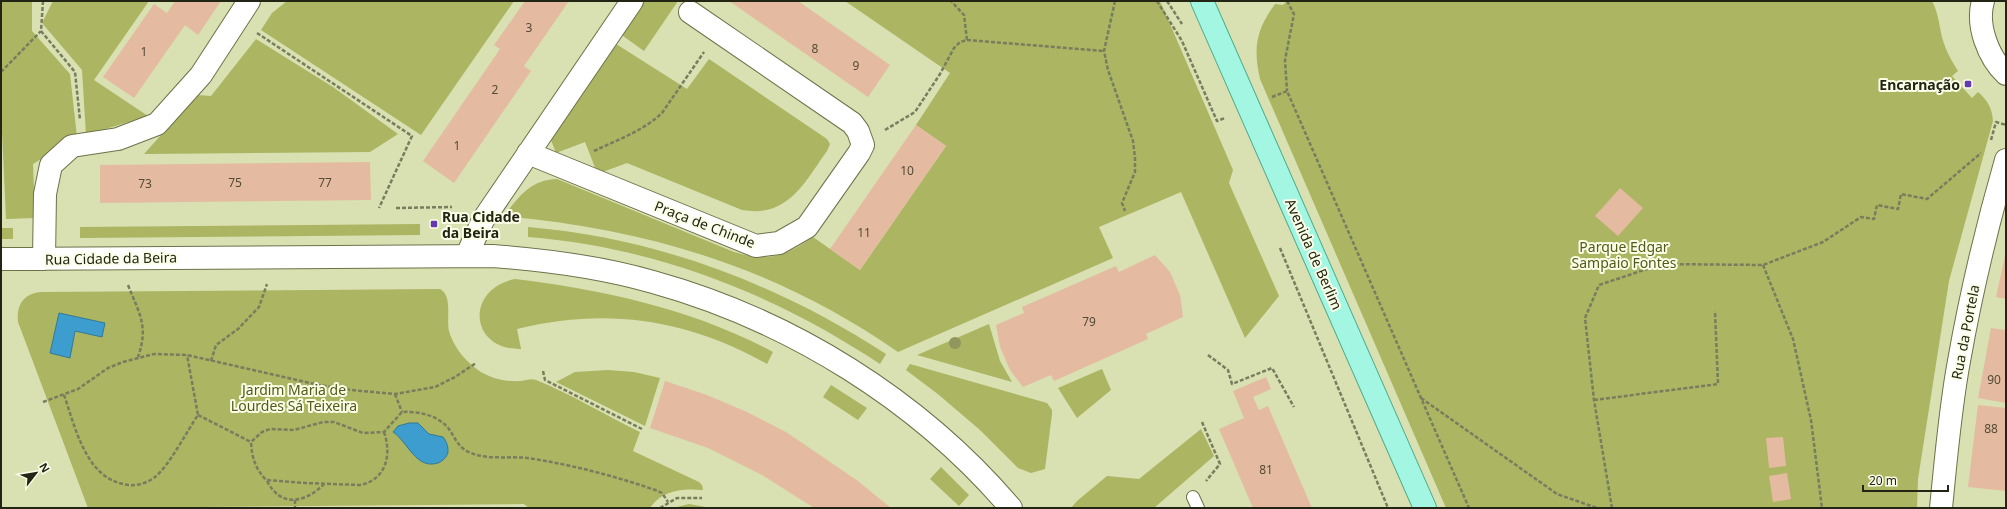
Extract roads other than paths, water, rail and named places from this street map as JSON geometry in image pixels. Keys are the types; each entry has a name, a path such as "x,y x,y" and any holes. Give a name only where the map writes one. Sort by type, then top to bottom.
{"main road":[{"name":"Avenida de Berlim","path":"1206,2 1250,107 1425,508"}],"street":[{"path":"44,259 45,194 51,165 72,146 118,139 157,124 201,75 249,1"},
{"path":"467,255 483,220 632,1"},
{"path":"1983,1 1982,23 1985,41 1993,58 2006,74"},
{"name":"Praça de Chinde","path":"528,153 756,246 767,246 790,238 806,227 859,153 862,145 861,137 852,123 690,12"},
{"name":"Rua da Portela","path":"1940,508 1959,361 1977,271 2006,160"},
{"name":"Rua Cidade da Beira","path":"1,259 467,255 547,260 600,269 654,282 705,299 756,319 805,343 845,367 896,402 957,452 995,489 1011,508"}],"water":[{"path":"59,313 105,323 102,337 75,331 70,358 50,353"},
{"path":"409,423 418,423 429,434 443,437 448,450 442,461 430,464 424,463 413,454 393,432 398,426"}],"place":[{"name":"Encarnação","path":"1968,84"},
{"name":"Rua Cidade da Beira","path":"434,224"}],"park label":[{"name":"Parque Edgar Sampaio Fontes","path":"1624,254"},
{"name":"Jardim Maria de Lourdes Sá Teixeira","path":"294,398"}]}
